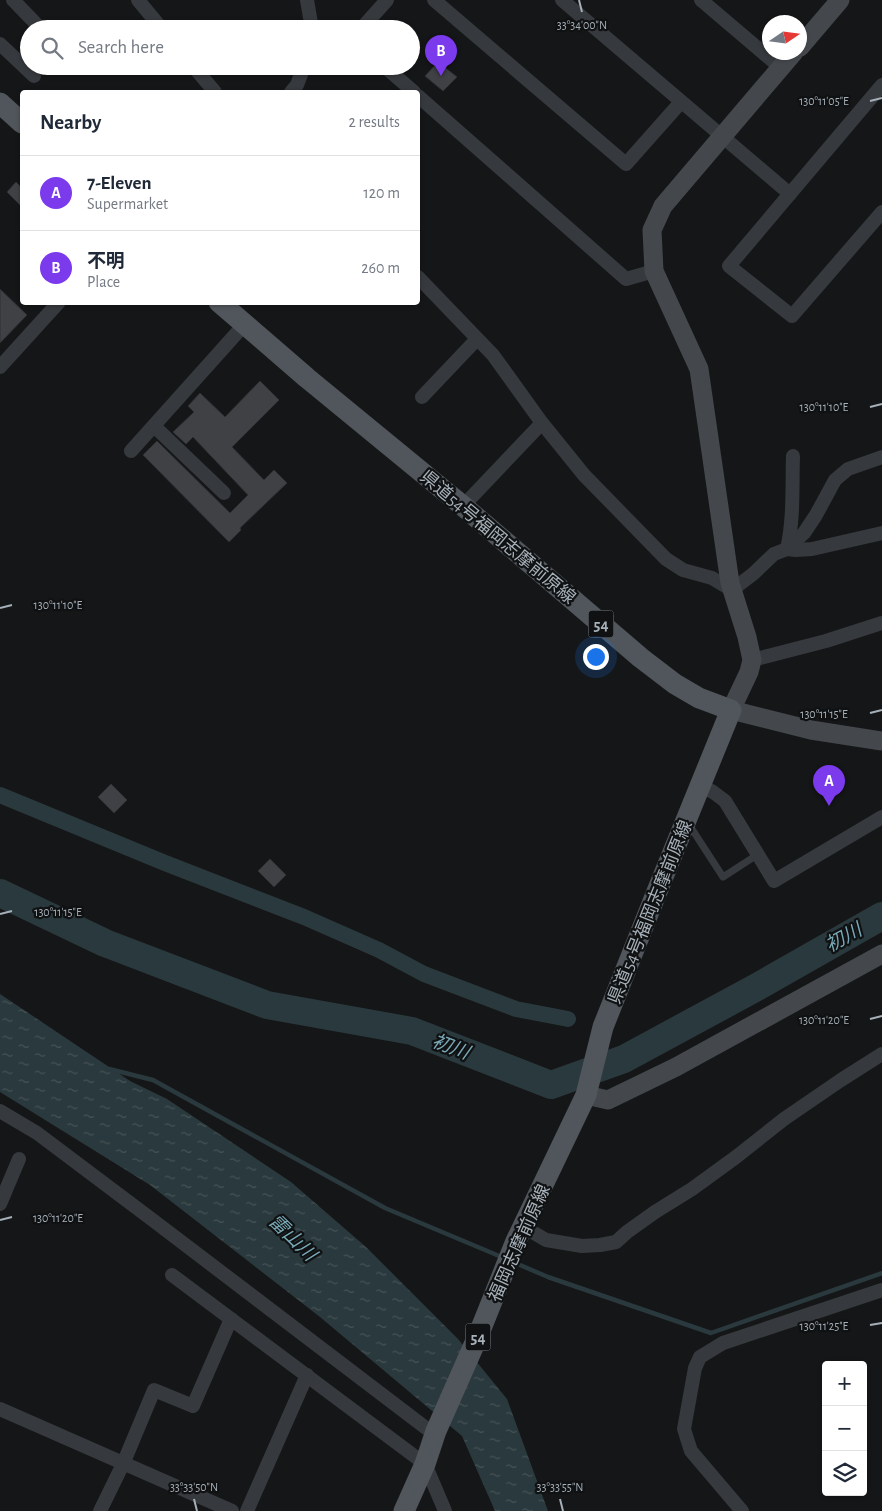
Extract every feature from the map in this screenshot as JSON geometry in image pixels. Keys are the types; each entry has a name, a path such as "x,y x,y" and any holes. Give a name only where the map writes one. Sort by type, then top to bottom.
{"main road":[{"path":"0,103 20,121"},
{"name":"県道54号福岡志摩前原線","path":"222,305 648,663 675,684 699,698 732,710 603,1028"},
{"name":"福岡志摩前原線","path":"404,1511 520,1234 586,1095 603,1028"}],"street":[{"path":"13,0 32,20"},
{"path":"138,0 155,20"},
{"path":"307,0 310,20"},
{"path":"370,20 387,0"},
{"path":"434,0 626,164 681,102"},
{"path":"562,0 790,194"},
{"path":"701,0 781,68"},
{"path":"807,38 837,1"},
{"path":"0,44 20,63"},
{"path":"788,60 663,206 652,230 654,271 699,368 732,590 747,637 752,660 749,672 732,710 811,730 882,741"},
{"path":"201,75 213,90"},
{"path":"293,90 301,75"},
{"path":"394,75 412,90"},
{"path":"882,85 729,266 792,316 882,212"},
{"path":"420,98 626,279 654,271"},
{"path":"420,279 493,355 542,423 584,475 666,559 683,570 712,578 732,590"},
{"path":"0,367 56,305"},
{"path":"131,451 244,325"},
{"path":"422,397 478,339"},
{"path":"462,506 542,423"},
{"path":"154,426 224,492"},
{"path":"787,549 793,498 793,456"},
{"path":"732,590 753,574 774,554 787,549 804,533 835,480 848,469 882,457"},
{"path":"787,549 812,549 882,533"},
{"path":"752,660 826,641 882,623"},
{"path":"700,785 724,801 774,881 882,817"},
{"path":"586,1095 608,1100 659,1076 882,954"},
{"path":"520,1234 582,1246 616,1242 655,1212 692,1189 784,1119 882,1054"},
{"path":"0,1111 37,1133 426,1428 436,1431"},
{"path":"0,1204 19,1159"},
{"path":"172,1275 425,1464 445,1511"},
{"path":"742,1511 691,1451 684,1429 695,1368 700,1357 723,1343 882,1290"},
{"path":"100,1511 123,1464 154,1390 193,1406 232,1319"},
{"path":"247,1511 307,1375"},
{"path":"0,1409 232,1511"}],"lane":[{"path":"687,821 723,877 757,855"}],"water":[{"name":"雷山川","path":"0,994 130,1081 167,1099 291,1182 366,1247 458,1339 507,1399 548,1511 495,1511 462,1436 320,1317 150,1185 0,1092"}],"building":[{"path":"438,62 457,77 443,91 425,76"},
{"path":"16,182 20,186 20,205 7,192"},
{"path":"0,289 27,315 0,343"},
{"path":"260,381 279,400 232,447 264,480 274,470 287,483 240,528 241,530 229,542 143,455 157,441 230,513 248,495 193,437 186,444 173,432 194,412 188,406 200,393 225,417"},
{"path":"111,784 127,800 114,813 98,797"},
{"path":"270,859 286,875 274,887 258,871"}],"waterway":[{"path":"0,795 165,863 304,917 379,950 424,974 516,1009 568,1019"},
{"name":"初川","path":"0,893 105,943 267,1005 412,1031 551,1085 624,1059 757,987 882,916"},
{"path":"109,1069 153,1080 385,1208 504,1258"},
{"path":"513,1262 548,1277 711,1333 882,1273"}],"place":[{"name":"不明","path":"441,76"},
{"name":"7-Eleven","path":"829,806"}]}
